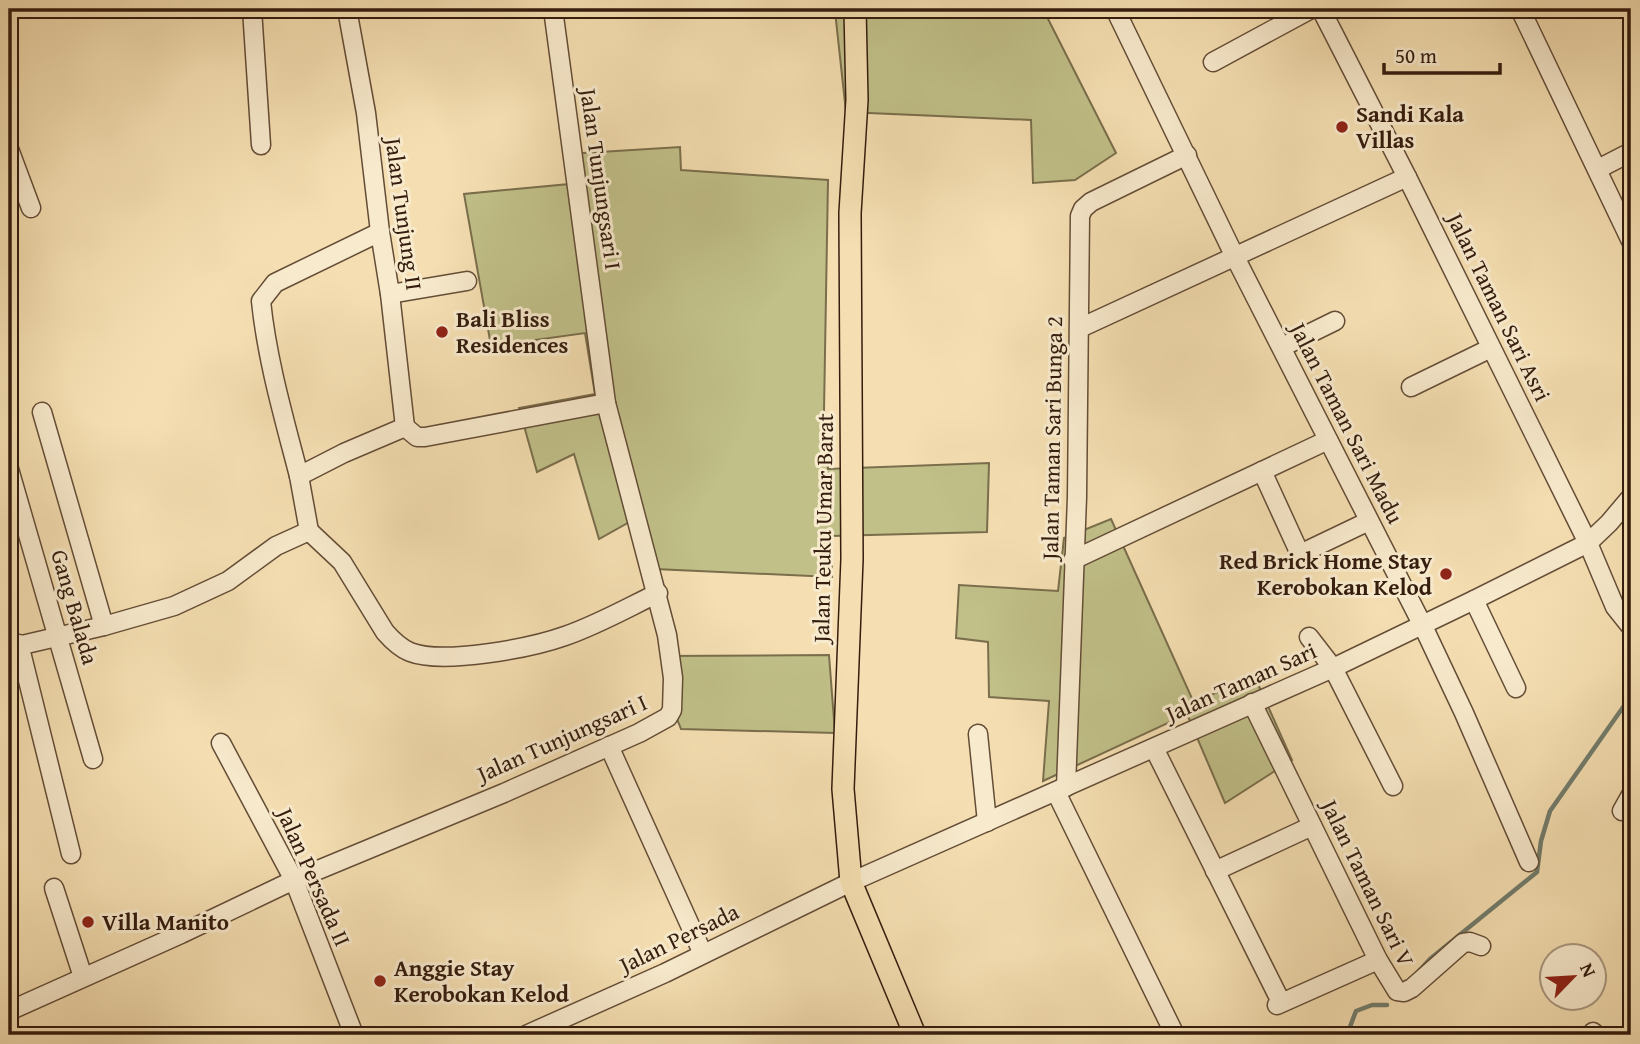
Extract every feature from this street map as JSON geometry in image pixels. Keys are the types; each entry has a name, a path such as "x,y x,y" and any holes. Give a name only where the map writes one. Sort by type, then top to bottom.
{"main road":[{"name":"Jalan Teuku Umar Barat","path":"855,9 857,100 850,213 852,559 843,789 851,882 915,1035"}],"street":[{"path":"252,9 261,145"},
{"name":"Jalan Tunjung II","path":"346,9 366,113 405,428"},
{"name":"Jalan Tunjungsari I","path":"9,1010 294,880 504,793 654,726 672,710 673,678 658,593 606,403 552,9"},
{"name":"Jalan Taman Sari Madu","path":"1115,9 1235,257 1422,624 1529,862"},
{"path":"1213,62 1311,9"},
{"name":"Jalan Taman Sari Asri","path":"1321,9 1588,542 1615,607 1631,627"},
{"path":"1520,9 1631,241"},
{"path":"9,149 31,208"},
{"path":"1598,169 1631,152"},
{"name":"Jalan Taman Sari Bunga 2","path":"1061,789 1073,560 1081,212 1091,202 1187,155"},
{"path":"1080,328 1407,177"},
{"path":"380,232 275,283 261,300 279,398 299,475 309,531 342,562 384,632 393,642 410,652 424,655 462,655 528,647 581,630 658,593"},
{"path":"390,294 467,281"},
{"path":"1282,347 1335,321"},
{"path":"1411,387 1491,348"},
{"path":"299,475 405,428 417,437 425,437 606,403"},
{"path":"42,412 104,626"},
{"path":"1073,560 1328,440"},
{"name":"Gang Balada","path":"9,469 93,759"},
{"path":"1262,471 1300,554 1369,522"},
{"name":"Jalan Taman Sari","path":"851,882 1333,668 1474,600 1588,542 1631,497"},
{"path":"71,854 14,646 104,626 174,606 228,581 276,546 309,531"},
{"path":"1474,600 1516,688"},
{"path":"1309,637 1333,668 1393,786"},
{"name":"Jalan Taman Sari V","path":"1252,703 1391,985 1397,991 1404,992 1463,943 1481,946"},
{"path":"978,734 987,822"},
{"name":"Jalan Persada II","path":"221,743 294,880 354,1035"},
{"path":"609,746 703,954"},
{"path":"1154,748 1279,1004 1378,960"},
{"path":"1061,789 1175,1035"},
{"path":"1215,871 1312,826"},
{"name":"Jalan Persada","path":"526,1035 703,954 851,882"},
{"path":"54,888 83,977"}],"shaded area":[{"path":"1043,9 1116,153 1075,180 1033,183 1031,120 846,112 835,11"},
{"path":"680,147 681,170 828,180 824,411 828,469 989,463 987,532 831,536 832,577 655,569 642,515 599,539 574,454 537,472 519,408 595,394 585,333 491,346 464,194 569,184 568,154"},
{"path":"1111,519 1194,703 1254,675 1292,760 1225,803 1187,714 1043,781 1049,701 989,697 988,642 956,638 959,585 1058,591 1064,538"},
{"path":"829,655 835,733 681,729 670,701 665,656"}],"waterway":[{"path":"1418,972 1430,959 1537,872 1541,841 1550,811 1626,703 1631,701"},
{"path":"1344,1035 1348,1032 1356,1011 1372,1005 1387,1005"}],"place":[{"name":"Sandi Kala Villas","path":"1342,127"},
{"name":"Bali Bliss Residences","path":"442,332"},
{"name":"Red Brick Home Stay Kerobokan Kelod","path":"1446,574"},
{"name":"Villa Manito","path":"88,922"},
{"name":"Anggie Stay Kerobokan Kelod","path":"380,981"}]}
